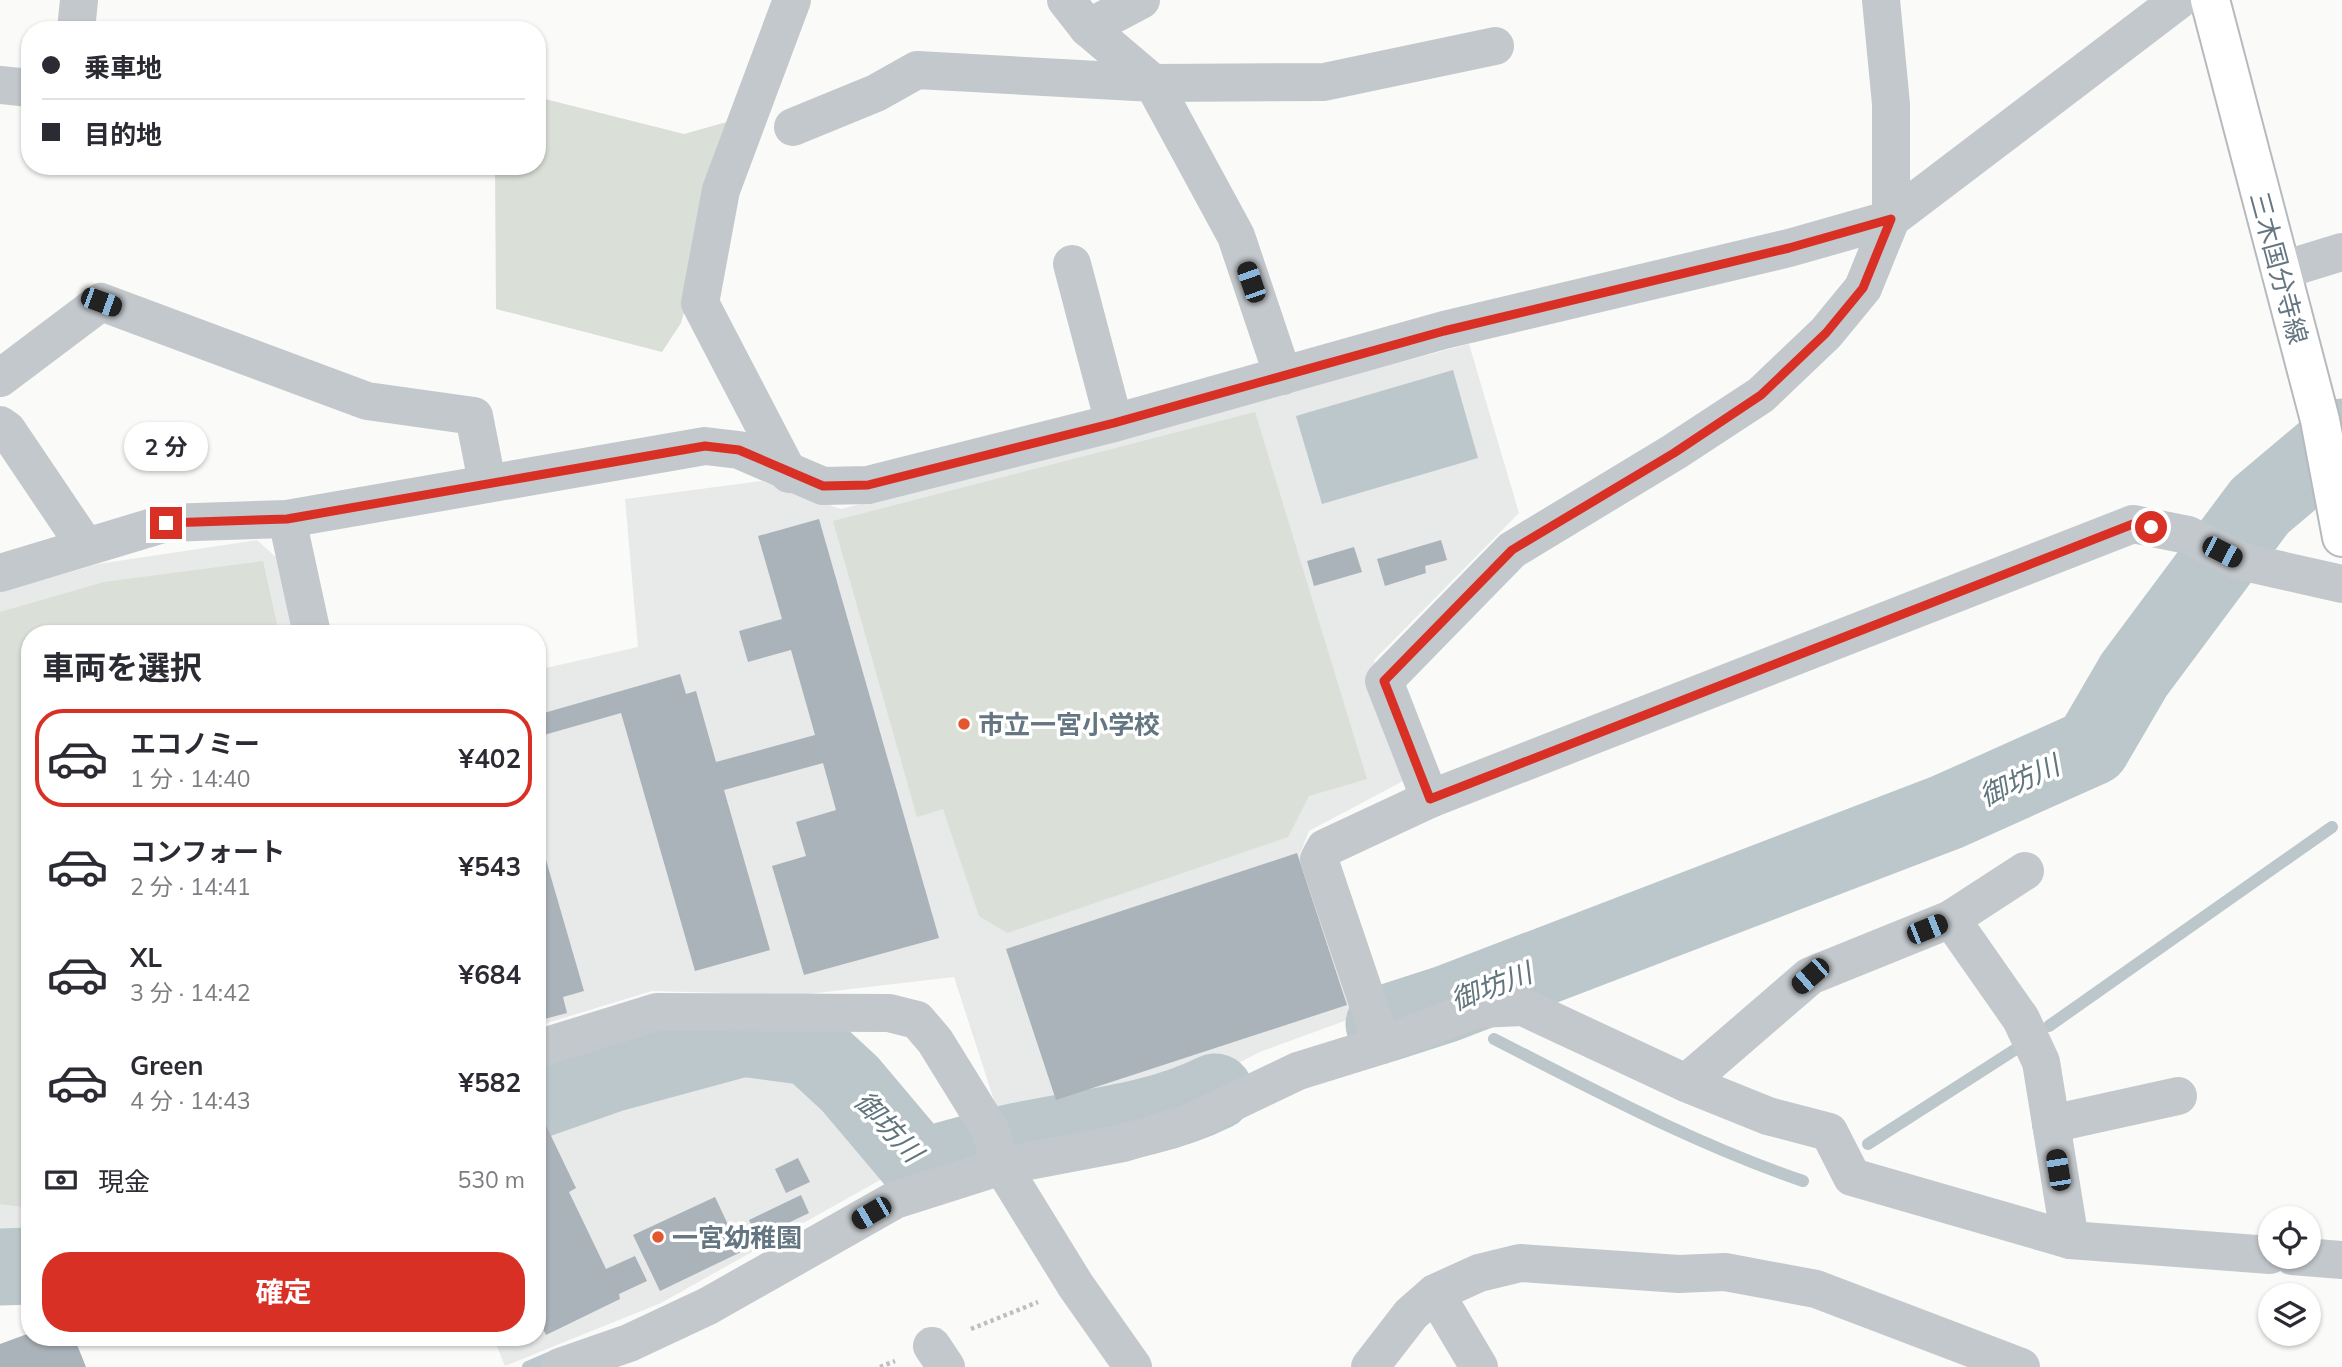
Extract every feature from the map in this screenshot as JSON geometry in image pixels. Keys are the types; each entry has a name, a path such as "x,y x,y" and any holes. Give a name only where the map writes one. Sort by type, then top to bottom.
{"main road":[{"name":"三木国分寺線","path":"2210,0 2320,420 2341,529"}],"street":[{"path":"77,21 79,0"},
{"path":"789,474 700,303 721,190 792,0"},
{"path":"1077,14 1141,0"},
{"path":"1430,799 1384,681 1512,550 1674,453 1761,395 1826,333 1863,288 1891,219 1891,104 1881,0"},
{"path":"0,573 166,523 287,519 705,446 739,450 789,474 823,486 868,485 1114,423 1444,331 1789,248 1891,219 2179,0"},
{"path":"1077,14 1153,83 1236,236 1283,376"},
{"path":"793,127 876,93 917,70 1153,83 1324,82 1495,46"},
{"path":"0,85 21,87"},
{"path":"2280,271 2342,252"},
{"path":"1072,264 1114,423"},
{"path":"0,378 101,302 367,401 474,416 487,482"},
{"path":"0,425 7,430 86,547"},
{"path":"287,519 310,625"},
{"path":"1377,1033 1319,859 1325,848 1430,799 2133,524 2188,534 2240,561 2342,584"},
{"path":"1686,1083 1810,976 1951,919 2025,871"},
{"path":"1951,919 2021,1019 2041,1062 2070,1240"},
{"path":"560,1367 629,1343 708,1306 895,1200 997,1152 1123,1143 1186,1124 1377,1033 1477,1009 1523,1007 1686,1083 1768,1116 1829,1132 1852,1177 2070,1240 2258,1254"},
{"path":"546,1046 657,1012 889,1013 917,1020 935,1041 1076,1286 1133,1367"},
{"path":"2051,1124 2178,1096"},
{"path":"2321,1258 2342,1260"},
{"path":"1370,1367 1411,1314 1435,1293 1479,1273 1520,1263 1679,1274 1725,1272 1816,1289 2021,1367"},
{"path":"1435,1293 1479,1367"}],"path":[{"path":"880,1367 939,1356 1076,1286"}],"shaded area":[{"path":"546,99 684,134 741,118 681,323 662,352 496,309 495,175 546,175"},
{"name":"市立一宮小学校","path":"1469,344 1519,513 1374,660 1407,779 1309,831 1300,854 1358,1016 1260,1052 1157,1104 1004,1131 954,977 799,995 652,991 546,1023 546,668 638,647 625,499 761,481 841,509"},
{"path":"1453,370 1478,458 1322,504 1296,416"},
{"path":"1255,412 1367,779 1309,796 1288,837 1007,933 979,916 943,809 917,817 833,521"},
{"path":"257,540 277,558 292,625 21,625 21,1250 0,1249 0,592 98,564"},
{"path":"263,561 277,625 21,625 21,1207 0,1204 0,612 104,582"},
{"name":"一宮幼稚園","path":"794,1051 864,1116 896,1171 661,1303 505,1366 497,1346 546,1346 546,1105 728,1053"}],"building":[{"path":"819,519 939,938 804,975 772,866 806,856 796,822 836,810 823,763 724,790 770,950 695,971 621,713 546,734 546,712 680,674 686,694 696,691 716,762 815,735 791,650 748,662 739,631 782,619 758,536"},
{"path":"1441,540 1447,560 1425,566 1426,573 1385,586 1377,559"},
{"path":"1354,547 1362,572 1314,586 1307,561"},
{"path":"1297,853 1347,1005 1056,1100 1006,949"},
{"path":"546,860 584,991 563,997 567,1013 546,1019"},
{"path":"546,1126 576,1188 569,1192 606,1269 635,1256 647,1281 619,1294 620,1299 546,1335"},
{"path":"798,1158 810,1182 786,1193 775,1169"},
{"path":"801,1195 809,1213 757,1238 749,1220"},
{"path":"715,1197 741,1252 660,1291 633,1235"},
{"path":"21,1336 21,1346 78,1346 86,1367 0,1367 0,1344"}],"waterway":[{"name":"御坊川","path":"1384,1024 1446,1004 1947,812 2092,747 2134,675 2260,506 2342,437"},
{"path":"2049,1026 2332,827"},
{"name":"御坊川","path":"546,1097 614,1073 743,1038 810,1047 850,1084 920,1167 1019,1141 1167,1111 1215,1092"},
{"path":"1494,1039 1685,1134 1803,1181"},
{"path":"1868,1144 2016,1049"},
{"path":"890,1185 920,1167"},
{"name":"御坊川","path":"0,1267 21,1266"},
{"path":"528,1367 556,1355"}],"place":[{"name":"市立一宮小学校","path":"964,724"},
{"name":"一宮幼稚園","path":"658,1237"}],"route":[{"path":"166,523 287,519 705,446 739,450 789,474 823,486 868,485 1114,423 1444,331 1789,248 1891,219 1863,288 1826,333 1761,395 1674,453 1512,550 1384,681 1430,799 2133,524 2151,527"}]}
